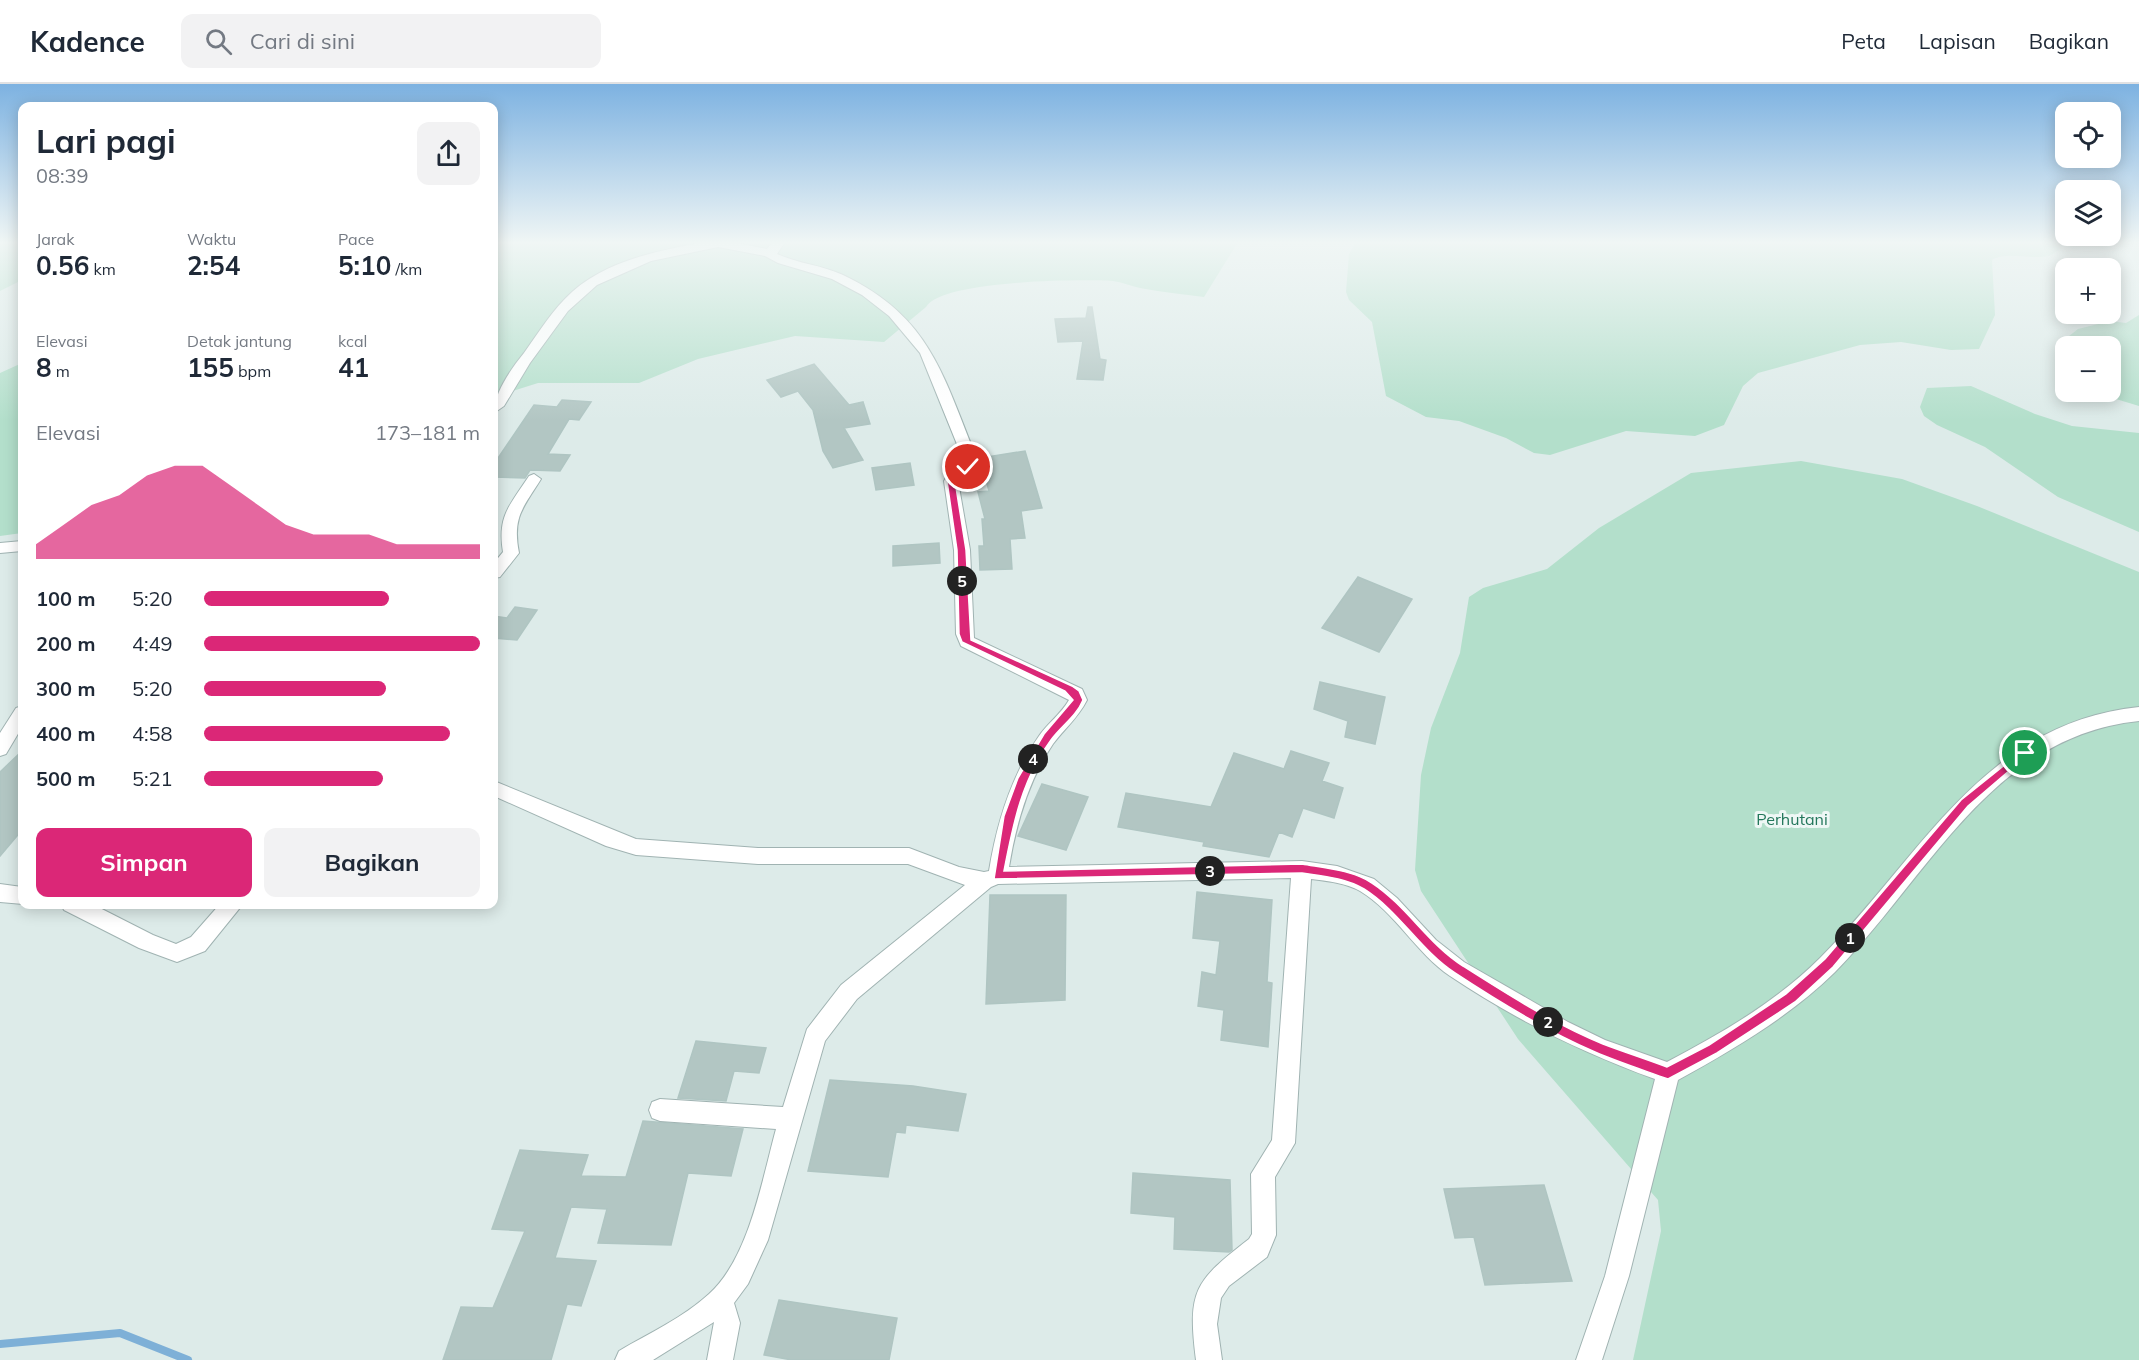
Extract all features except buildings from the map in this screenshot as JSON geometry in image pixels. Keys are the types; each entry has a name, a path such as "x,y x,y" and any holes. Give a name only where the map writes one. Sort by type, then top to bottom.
{"street":[{"path":"498,404 526,359 571,302"},
{"path":"628,1360 693,1322 719,1302 739,1275 756,1240 815,1036 832,1011 849,992 991,878 1023,778 1047,737 1075,707 1078,700 1076,693 967,642 964,634 962,550 951,481 955,474 968,467 970,459 927,353 918,338 895,313 879,302"},
{"path":"498,568 511,553 507,531 512,514 534,479"},
{"path":"0,548 18,546"},
{"path":"1589,1360 1617,1276 1668,1073 1713,1049 1791,998 1829,963 1965,803 2025,753 2084,726 2120,716 2139,714"},
{"path":"0,749 18,720"},
{"path":"498,790 613,840 636,847 758,856 909,856 957,875 991,878 1302,869 1337,874 1367,885 1390,904 1429,947 1457,969 1560,1029 1599,1048 1668,1073"},
{"path":"1209,1360 1204,1324 1209,1293 1220,1278 1258,1248 1264,1235 1263,1174 1282,1143 1302,869"},
{"path":"0,893 18,895"},
{"path":"81,909 146,942 177,953 198,944 230,909"},
{"path":"660,1110 790,1119"},
{"path":"719,1302 726,1310 728,1321 720,1360"}],"green space":[{"path":"498,302 933,302 884,342 795,336 698,359 639,383 538,383 498,396"},
{"path":"1351,302 1994,302 1995,315 1979,349 1951,350 1901,342 1860,345 1758,373 1743,386 1724,425 1695,436 1626,431 1550,455 1534,453 1506,438 1459,421 1426,417 1386,396 1372,322"},
{"path":"2139,315 2139,406 2121,401 2121,336 2069,336 2078,329 2098,324 2126,323"},
{"path":"18,365 18,534 0,536 0,373"},
{"path":"1971,386 2035,414 2072,426 2139,433 2139,532 2058,497 1985,447 1937,425 1924,416 1920,407 1927,388"},
{"name":"Perhutani","path":"1801,461 1902,479 1977,506 2139,572 2139,1360 1633,1360 1661,1231 1658,1200 1518,1039 1421,891 1415,870 1421,775 1431,728 1460,653 1469,597 1483,588 1547,569 1599,528 1691,473"}],"waterway":[{"path":"0,1344 120,1333 188,1360"}],"route":[{"path":"968,467 951,477 962,550 964,634 967,642 1068,688 1076,693 1078,700 1075,707 1047,737 1023,778 1009,816 998,876 1302,869 1337,874 1367,885 1390,904 1429,947 1457,969 1560,1029 1599,1048 1668,1073 1713,1049 1791,998 1829,963 1965,803 2025,753"}]}
